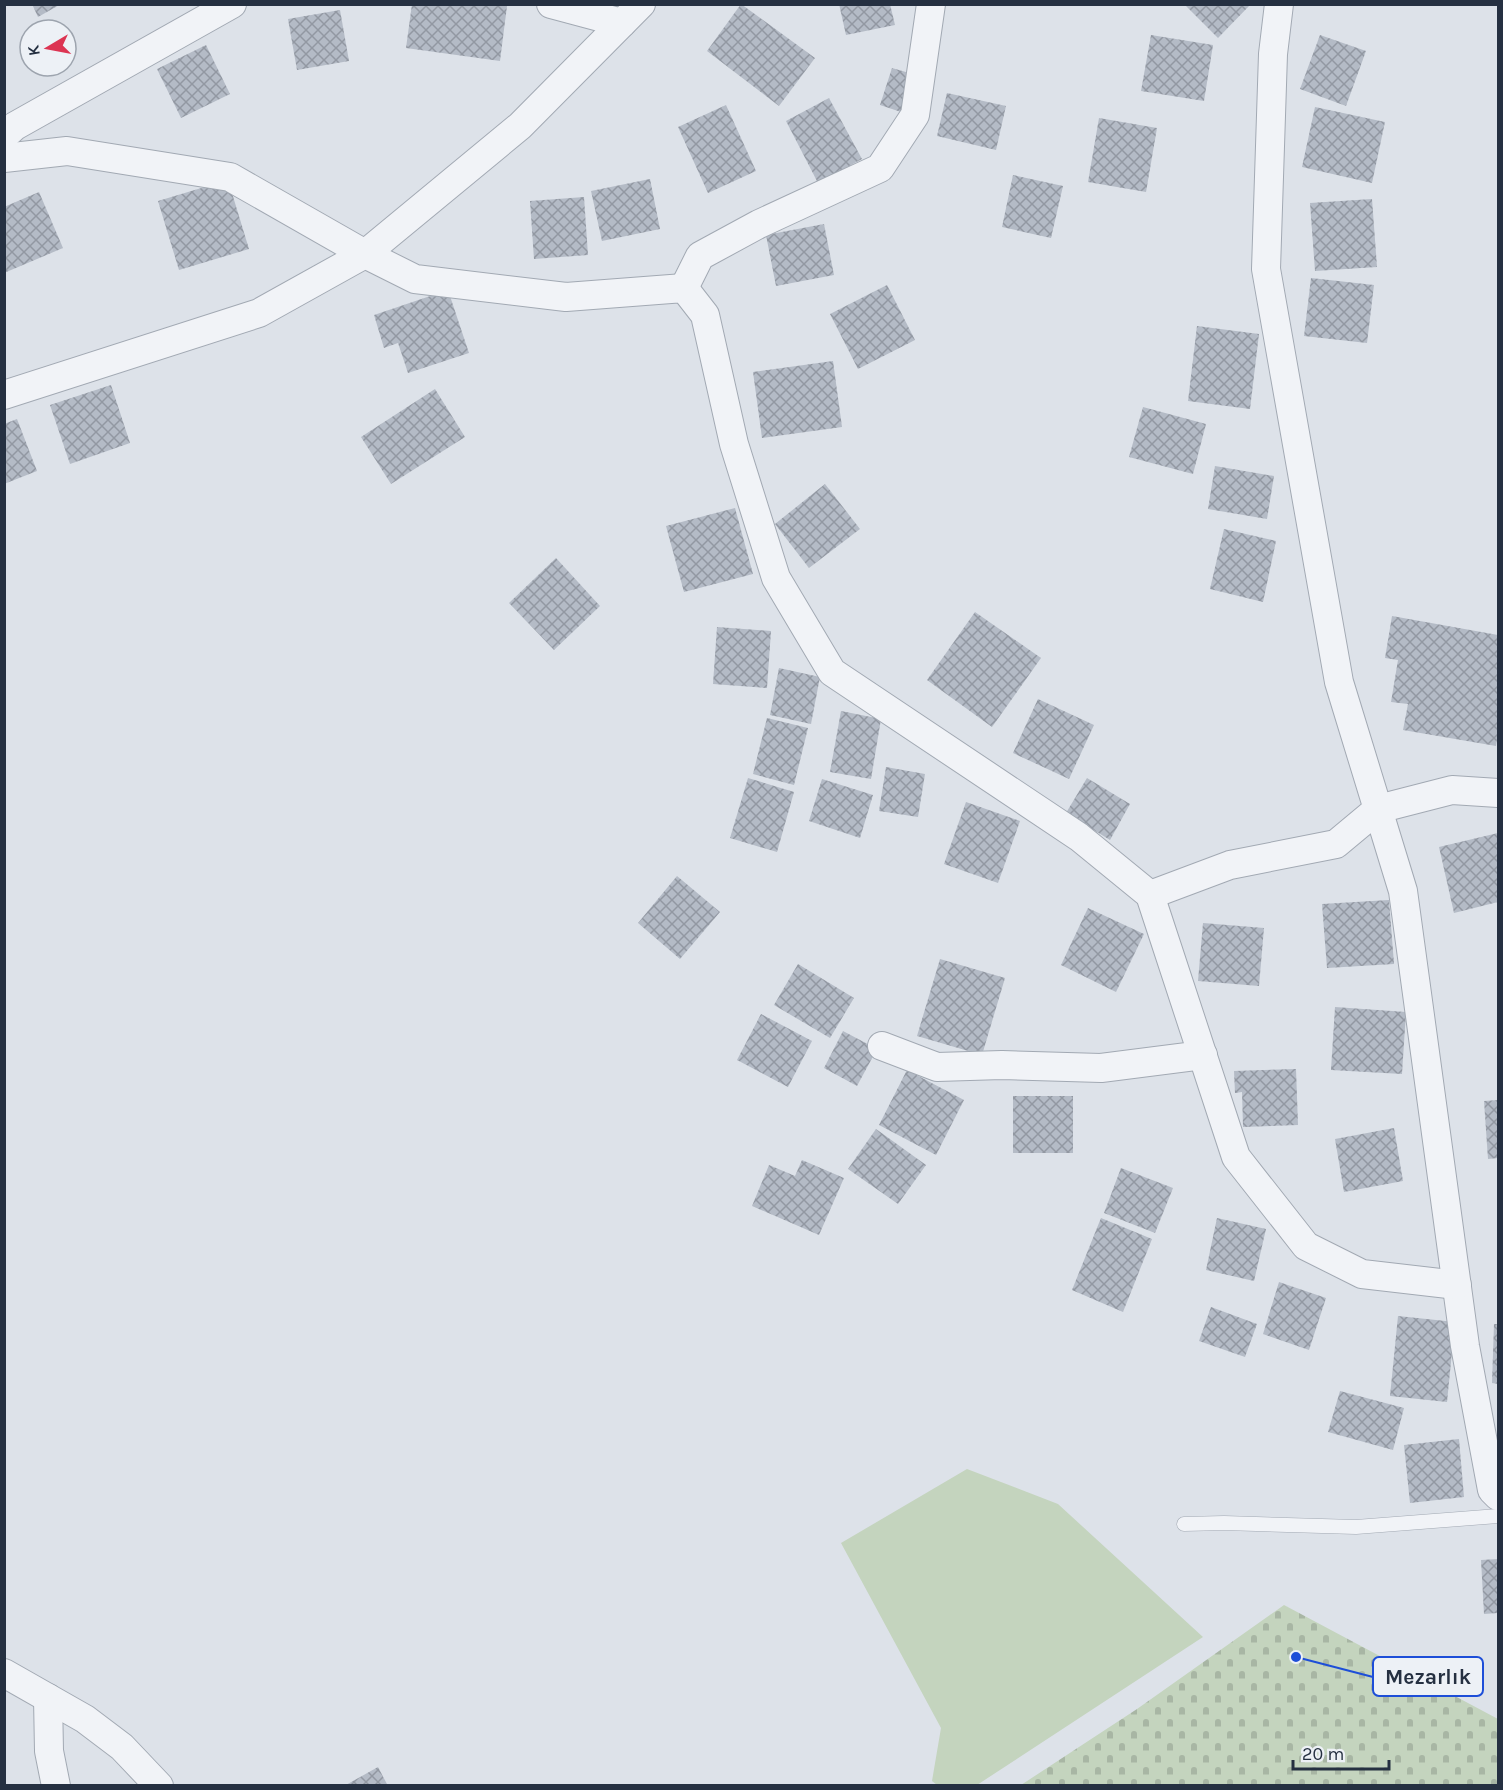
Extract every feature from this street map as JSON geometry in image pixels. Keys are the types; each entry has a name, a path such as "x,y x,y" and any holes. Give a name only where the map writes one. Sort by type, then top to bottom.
{"street":[{"path":"4,136 15,126 232,4"},
{"path":"551,4 624,11"},
{"path":"684,288 700,256 759,224 880,168 915,115 931,4"},
{"path":"1279,4 1273,54 1266,269 1339,682 1403,891 1465,1346 1492,1490 1498,1496"},
{"path":"4,395 259,313 365,254 520,126 624,11"},
{"path":"4,158 67,151 230,177 365,254 415,279 566,297 684,288"},
{"path":"684,288 705,315 734,444 776,578 832,672 1079,837 1150,895 1236,1157 1306,1246 1362,1274 1457,1285"},
{"path":"1150,895 1230,865 1336,844 1378,809 1452,790 1498,793"},
{"path":"882,1046 937,1067 1002,1065 1101,1068 1203,1055"},
{"path":"4,1673 85,1719 122,1747 159,1785"},
{"path":"48,1698 49,1751 56,1785"}],"lane":[{"path":"1184,1524 1356,1527 1498,1516"}],"green space":[{"path":"967,1469 1058,1504 1203,1637 977,1785 937,1785 932,1781 941,1728 841,1543"},
{"path":"1284,1605 1498,1719 1498,1785 1021,1785 1137,1709"}],"building":[{"path":"32,4 61,4 38,17"},
{"path":"412,4 507,6 500,61 406,48"},
{"path":"741,4 815,58 779,106 707,51"},
{"path":"839,4 890,4 895,25 846,35"},
{"path":"1184,4 1251,4 1218,38"},
{"path":"340,10 349,61 297,70 288,19"},
{"path":"1151,35 1213,45 1204,101 1141,91"},
{"path":"1320,35 1366,51 1346,106 1300,89"},
{"path":"206,45 230,94 181,118 157,69"},
{"path":"892,68 916,75 904,113 880,105"},
{"path":"947,93 1006,106 996,150 937,136"},
{"path":"829,98 862,159 818,183 786,121"},
{"path":"726,105 756,171 708,193 678,127"},
{"path":"1315,107 1385,122 1372,183 1302,167"},
{"path":"1099,118 1157,128 1146,192 1088,182"},
{"path":"1013,175 1063,186 1051,238 1002,227"},
{"path":"650,179 660,229 602,241 591,191"},
{"path":"228,180 249,249 179,270 158,201"},
{"path":"39,192 63,248 4,273 4,207"},
{"path":"584,197 588,255 534,259 530,201"},
{"path":"1372,199 1377,267 1315,271 1310,203"},
{"path":"824,224 834,275 776,286 766,235"},
{"path":"1311,278 1374,285 1367,343 1304,336"},
{"path":"887,285 915,340 858,369 830,314"},
{"path":"448,290 469,353 408,373 398,343 384,348 374,315"},
{"path":"1197,326 1259,334 1250,409 1188,401"},
{"path":"833,361 842,427 762,438 753,372"},
{"path":"111,385 130,443 70,464 50,405"},
{"path":"435,389 465,437 391,484 361,437"},
{"path":"1143,407 1206,424 1193,474 1129,457"},
{"path":"17,419 37,471 4,484 4,424"},
{"path":"1215,466 1274,476 1267,519 1208,509"},
{"path":"825,484 860,529 809,568 775,524"},
{"path":"735,508 753,574 684,592 666,526"},
{"path":"1224,529 1276,541 1263,602 1210,589"},
{"path":"556,558 600,606 554,650 509,603"},
{"path":"975,612 1041,658 992,727 927,680"},
{"path":"1392,616 1498,635 1496,746 1403,730 1408,704 1391,702 1398,660 1385,658"},
{"path":"717,627 771,631 767,688 713,684"},
{"path":"779,668 820,677 811,724 770,715"},
{"path":"1038,699 1094,725 1069,779 1013,753"},
{"path":"841,711 881,719 871,779 830,772"},
{"path":"767,718 808,728 794,785 753,774"},
{"path":"886,767 925,774 918,817 879,811"},
{"path":"748,778 794,792 777,852 730,838"},
{"path":"1087,778 1130,804 1110,840 1066,813"},
{"path":"822,779 873,795 860,838 809,821"},
{"path":"966,802 1020,821 998,883 944,864"},
{"path":"1498,833 1498,902 1454,913 1439,847"},
{"path":"677,876 720,912 680,959 638,923"},
{"path":"1389,900 1394,964 1327,968 1322,904"},
{"path":"1088,908 1144,934 1116,992 1061,965"},
{"path":"1203,923 1264,928 1259,986 1198,981"},
{"path":"940,959 1005,978 982,1055 917,1036"},
{"path":"798,964 854,998 830,1038 774,1005"},
{"path":"1335,1007 1406,1012 1402,1074 1331,1070"},
{"path":"761,1014 812,1041 788,1087 737,1060"},
{"path":"843,1031 877,1049 857,1086 824,1068"},
{"path":"1296,1069 1298,1125 1243,1127 1242,1092 1235,1093 1234,1071"},
{"path":"907,1070 964,1100 936,1155 879,1125"},
{"path":"1013,1096 1073,1096 1073,1153 1013,1153"},
{"path":"1498,1100 1498,1158 1488,1159 1484,1101"},
{"path":"1394,1128 1403,1181 1344,1192 1335,1139"},
{"path":"876,1129 926,1165 898,1204 848,1169"},
{"path":"802,1160 844,1178 819,1235 752,1206 769,1165 795,1176"},
{"path":"1121,1168 1173,1188 1155,1233 1104,1213"},
{"path":"1101,1218 1152,1239 1123,1312 1072,1290"},
{"path":"1217,1218 1266,1229 1254,1281 1206,1270"},
{"path":"1279,1282 1326,1298 1309,1350 1263,1334"},
{"path":"1211,1307 1257,1324 1245,1357 1199,1341"},
{"path":"1398,1316 1455,1322 1447,1402 1390,1396"},
{"path":"1494,1324 1498,1324 1498,1384 1492,1383"},
{"path":"1340,1391 1404,1408 1393,1450 1328,1432"},
{"path":"1459,1439 1464,1497 1410,1503 1404,1445"},
{"path":"1498,1559 1498,1613 1484,1614 1481,1560"},
{"path":"378,1767 388,1786 344,1786"}],"place":[{"name":"Mezarlık","path":"1296,1657"}]}
